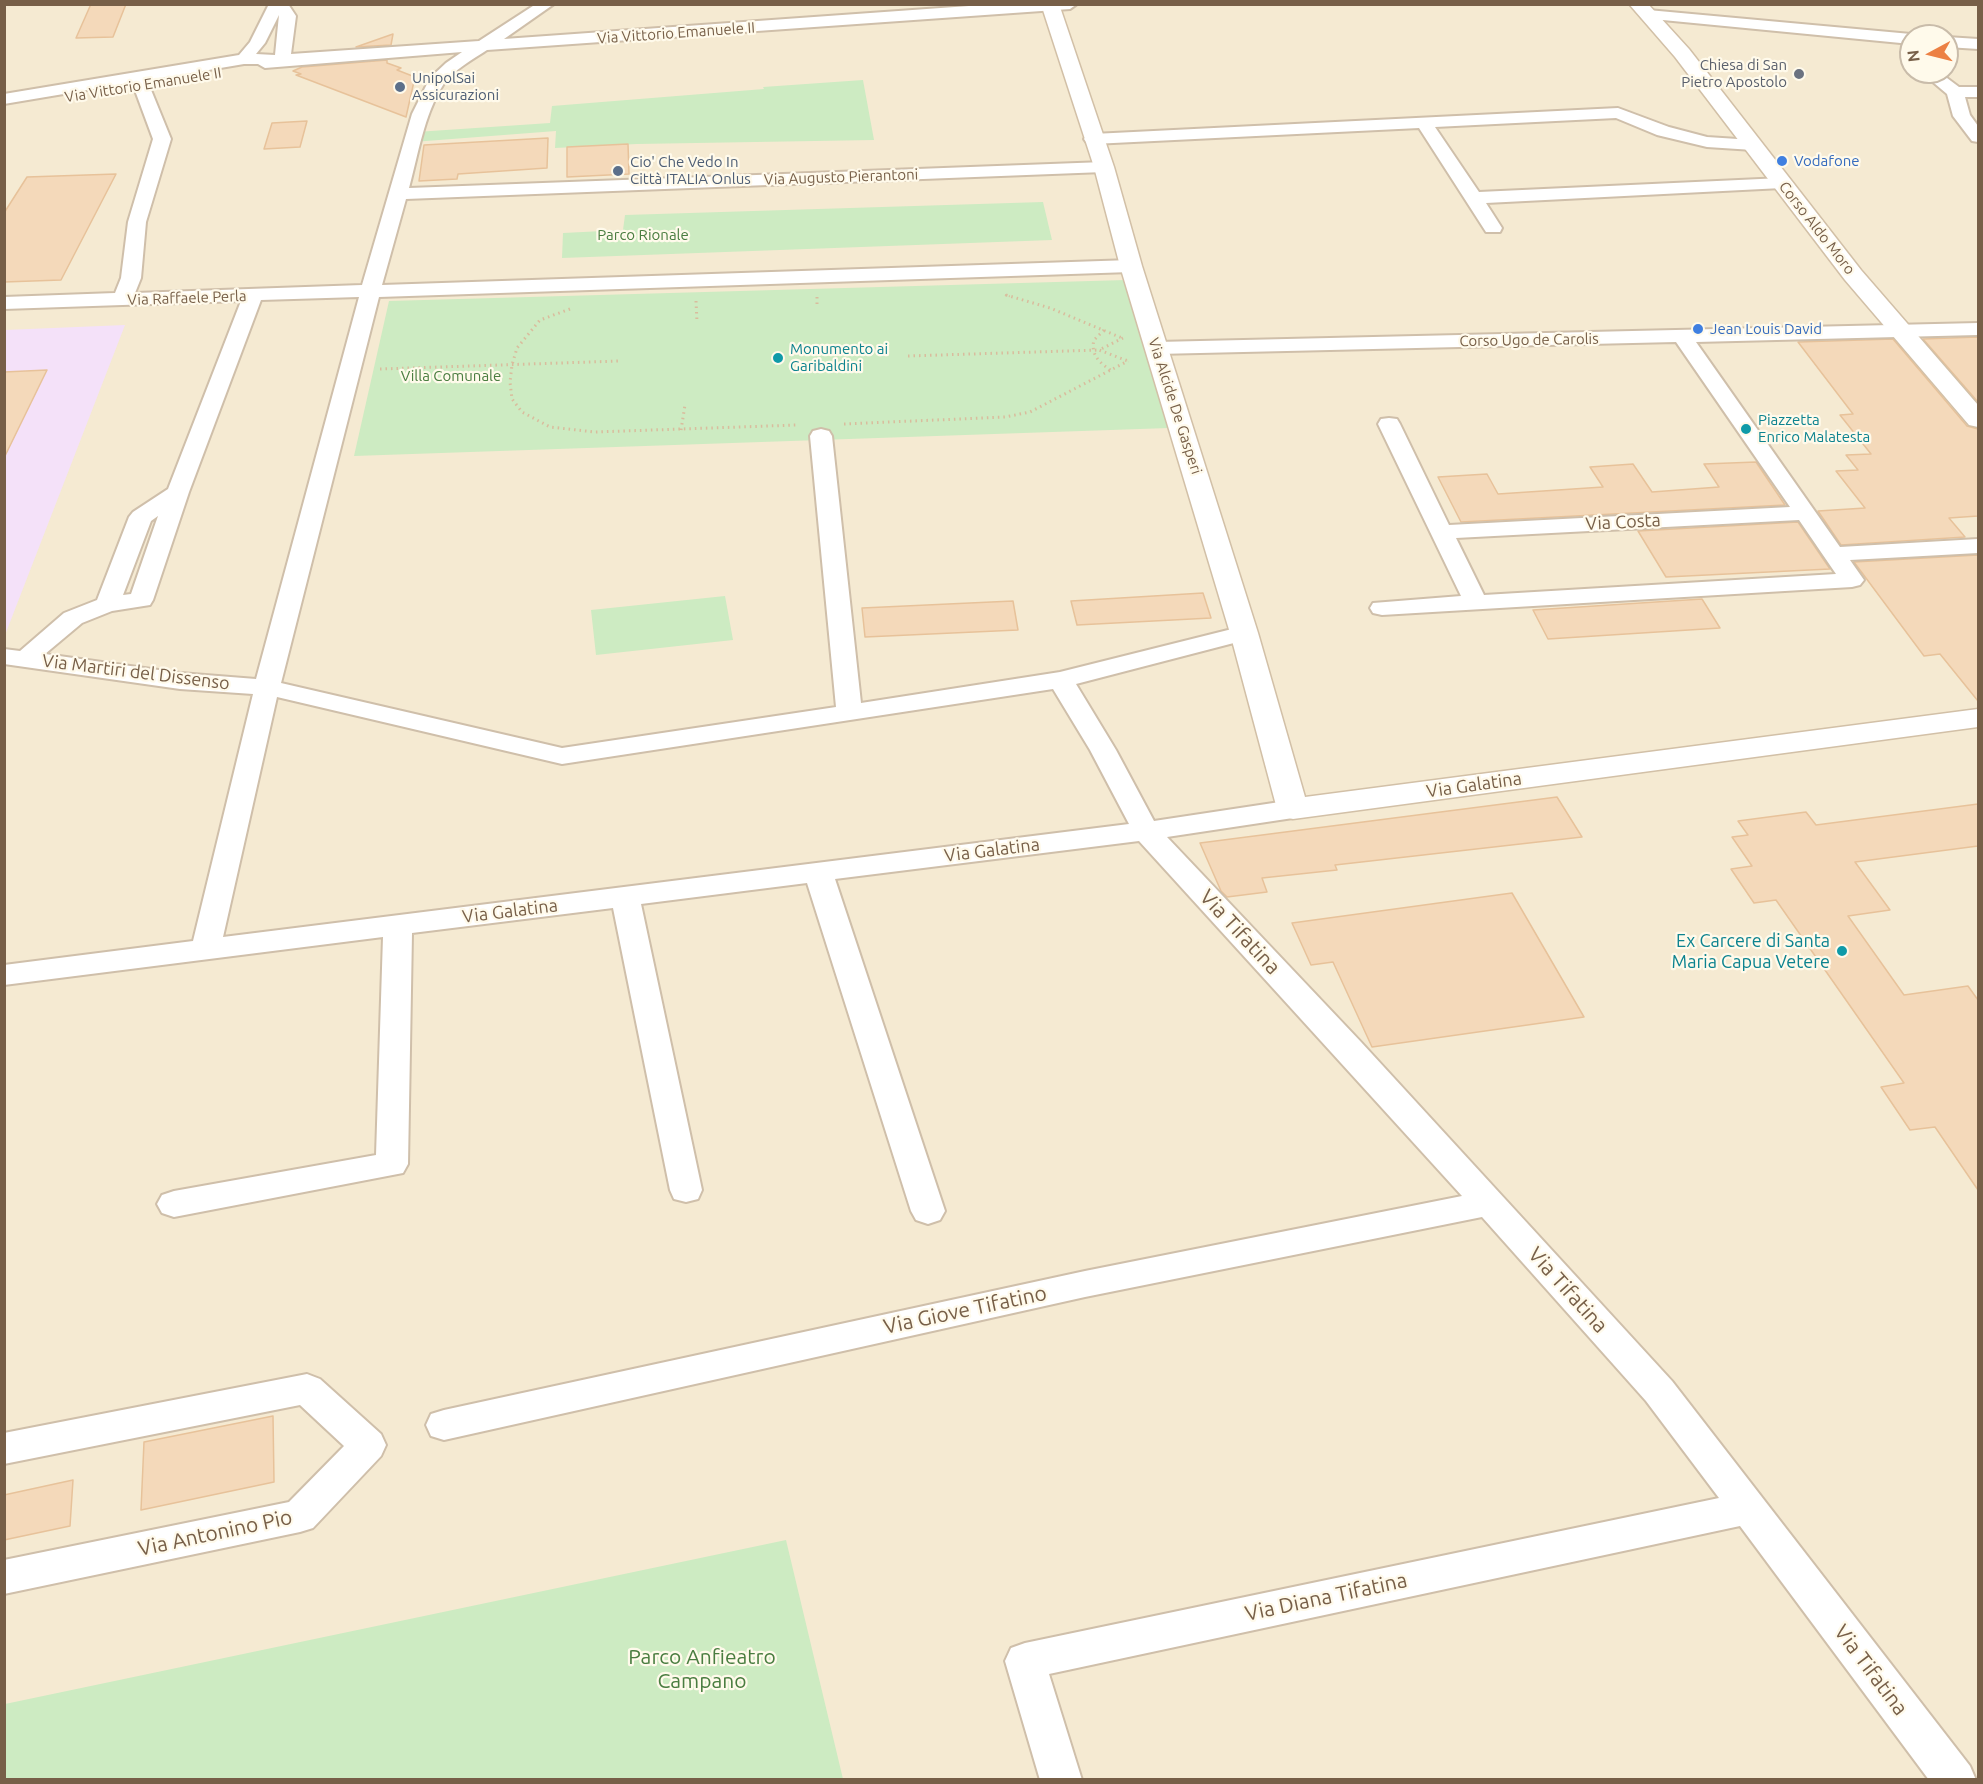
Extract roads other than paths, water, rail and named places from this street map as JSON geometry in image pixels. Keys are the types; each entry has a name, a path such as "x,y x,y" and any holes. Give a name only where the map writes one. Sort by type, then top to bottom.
{"main road":[{"name":"Via Alcide De Gasperi","path":"1057,5 1093,139 1104,167 1131,266 1245,633 1293,809"},
{"name":"Corso Aldo Moro","path":"1648,16 1682,53 1853,275 1978,420"},
{"name":"Via Galatina","path":"1293,809 1978,718"}],"street":[{"path":"244,59 257,43 278,4 288,16 282,60"},
{"path":"206,949 267,687 370,292 426,101 436,82 452,66 547,4"},
{"path":"1746,4 1751,23"},
{"name":"Via Vittorio Emanuele II","path":"4,99 244,59 282,60 479,47 890,11 1057,5"},
{"path":"1648,16 1751,23 1899,38"},
{"path":"1959,43 1978,44"},
{"path":"426,101 425,81 440,49"},
{"name":"Via Vittorio Emanuele II","path":"4,108 282,60"},
{"path":"1945,84 1955,92 1962,116 1978,137"},
{"path":"122,300 131,278 137,222 162,139 141,85"},
{"path":"1955,92 1978,92"},
{"path":"1093,139 1618,113 1663,131 1707,142 1753,145"},
{"path":"1424,123 1493,228"},
{"name":"Via Augusto Pierantoni","path":"397,194 1104,167"},
{"path":"1474,198 1782,183"},
{"name":"Via Raffaele Perla","path":"4,303 1131,266"},
{"path":"15,657 73,618 107,604 141,600 178,492 253,296"},
{"name":"Corso Ugo de Carolis","path":"1157,348 1978,329"},
{"path":"1382,608 1852,580 1682,336"},
{"path":"1389,424 1476,603"},
{"path":"821,436 849,712"},
{"path":"107,604 141,517 178,492"},
{"name":"Via Costa","path":"1441,532 1804,513"},
{"path":"1833,554 1978,546"},
{"name":"Via Martiri del Dissenso","path":"15,657 180,681 267,687 562,756 1061,680 1245,633"},
{"name":"Via Tifatina","path":"1061,680 1103,750 1146,831 1659,1391 1955,1779"},
{"name":"Via Galatina","path":"4,975 1146,831 1293,809"},
{"path":"818,872 928,1211"},
{"path":"625,896 686,1190"},
{"path":"174,1204 392,1164 398,926"},
{"name":"Via Giove Tifatino","path":"444,1425 1085,1284 1489,1203"},
{"name":"Via Antonino Pio","path":"4,1449 307,1389 368,1445 300,1516 4,1577"},
{"name":"Via Diana Tifatina","path":"1061,1779 1024,1661 1749,1508"}],"place":[{"name":"Chiesa di San Pietro Apostolo","path":"1799,74"},
{"name":"UnipolSai Assicurazioni","path":"400,87"},
{"name":"Vodafone","path":"1782,161"},
{"name":"Cio' Che Vedo In Città ITALIA Onlus","path":"618,171"},
{"name":"Jean Louis David","path":"1698,329"},
{"name":"Monumento ai Garibaldini","path":"778,358"},
{"name":"Piazzetta Enrico Malatesta","path":"1746,429"},
{"name":"Ex Carcere di Santa Maria Capua Vetere","path":"1842,951"}],"park label":[{"name":"Parco Rionale","path":"643,235"},
{"name":"Villa Comunale","path":"451,376"},
{"name":"Parco Anfieatro Campano","path":"702,1669"}]}
